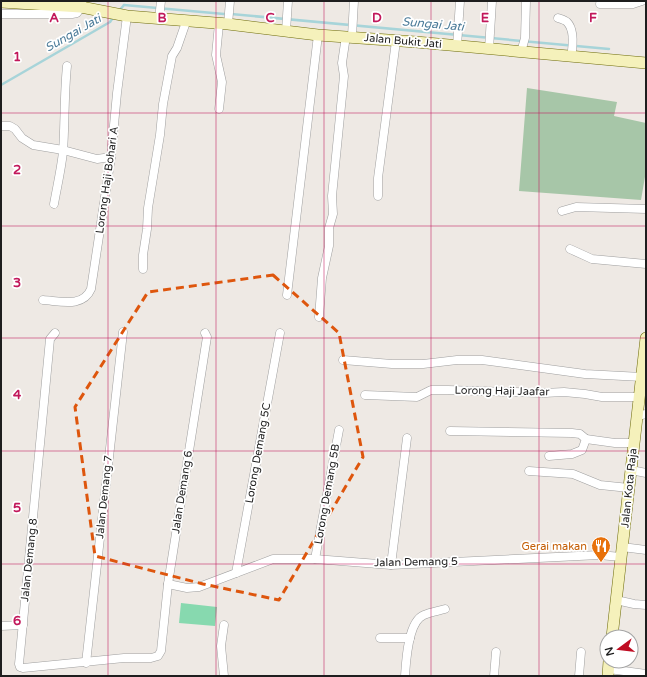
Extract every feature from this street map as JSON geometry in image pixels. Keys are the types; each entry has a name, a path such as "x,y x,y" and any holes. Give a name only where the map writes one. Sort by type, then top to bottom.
{"street":[{"path":"160,15 161,1"},
{"path":"219,109 222,82 216,55 230,1"},
{"path":"286,23 288,1"},
{"path":"319,317 322,278 329,246 329,228 333,214 332,196 344,76 342,63 351,31 354,1"},
{"path":"457,39 460,1"},
{"path":"489,42 492,1"},
{"path":"523,46 526,1"},
{"path":"600,4 632,4 642,1"},
{"name":"Jalan Bukit Jati","path":"1,2 81,4 110,14 125,16 160,15 186,22 223,24 286,23 318,35 351,31 396,41 457,39 523,46 572,49 644,62"},
{"path":"1,14 72,14 77,13 81,4"},
{"name":"Lorong Haji Bohari A","path":"43,300 77,302 83,300 91,289 111,157 125,16"},
{"path":"558,18 566,20 570,26 572,49"},
{"path":"143,269 148,208 160,134 163,104 172,56 177,48 186,22"},
{"path":"287,295 318,35"},
{"path":"378,196 378,178 396,41"},
{"path":"54,204 63,150 67,66"},
{"path":"1,126 10,126 15,129 22,138 33,145 63,150 97,159 111,157"},
{"path":"562,211 576,207 646,209"},
{"path":"570,250 592,259 646,264"},
{"name":"Jalan Demang 7","path":"86,663 123,332"},
{"name":"Jalan Demang 8","path":"55,333 50,339 19,664 20,667 86,663 124,658 152,658 158,656 161,650"},
{"name":"Jalan Demang 6","path":"161,650 168,584 207,337 206,333"},
{"name":"Lorong Demang 5C","path":"236,573 280,333"},
{"name":"Jalan Kota Raja","path":"613,629 634,443 642,415 639,397 646,338"},
{"path":"343,360 392,364 423,364 457,360 482,360 585,374 642,377"},
{"name":"Lorong Haji Jaafar","path":"365,395 417,397 431,390 448,390 544,393 564,392 602,397 639,397"},
{"name":"Lorong Demang 5B","path":"315,559 339,430"},
{"path":"450,431 572,433 580,434 586,439 614,443 634,443"},
{"path":"391,565 407,438"},
{"path":"549,456 572,454 582,450 586,439"},
{"path":"631,470 646,473"},
{"path":"529,471 573,474 600,486 629,488"},
{"name":"Jalan Demang 5","path":"168,584 187,588 198,587 273,559 315,559 391,565 591,555 646,550"},
{"path":"616,600 646,605"},
{"path":"405,676 410,638 415,623 422,615 445,609"},
{"path":"1,626 23,625"},
{"path":"224,625 221,646 224,676"},
{"path":"380,638 410,638"},
{"path":"494,676 496,652"},
{"path":"579,676 582,652"},
{"path":"609,669 646,674"}],"highlighted area":[{"path":"273,275 339,333 363,457 279,600 203,584 95,556 75,407 148,292"}],"green space":[{"path":"527,88 617,102 614,116 646,123 646,171 641,200 519,191"},
{"path":"181,603 217,607 215,626 179,623"}],"waterway":[{"name":"Sungai Jati","path":"124,5 224,14"},
{"name":"Sungai Jati","path":"119,11 124,5"},
{"name":"Sungai Jati","path":"231,14 609,49"},
{"name":"Sungai Jati","path":"1,85 110,22 114,16"}],"place":[{"name":"Gerai makan","path":"601,563"}]}
